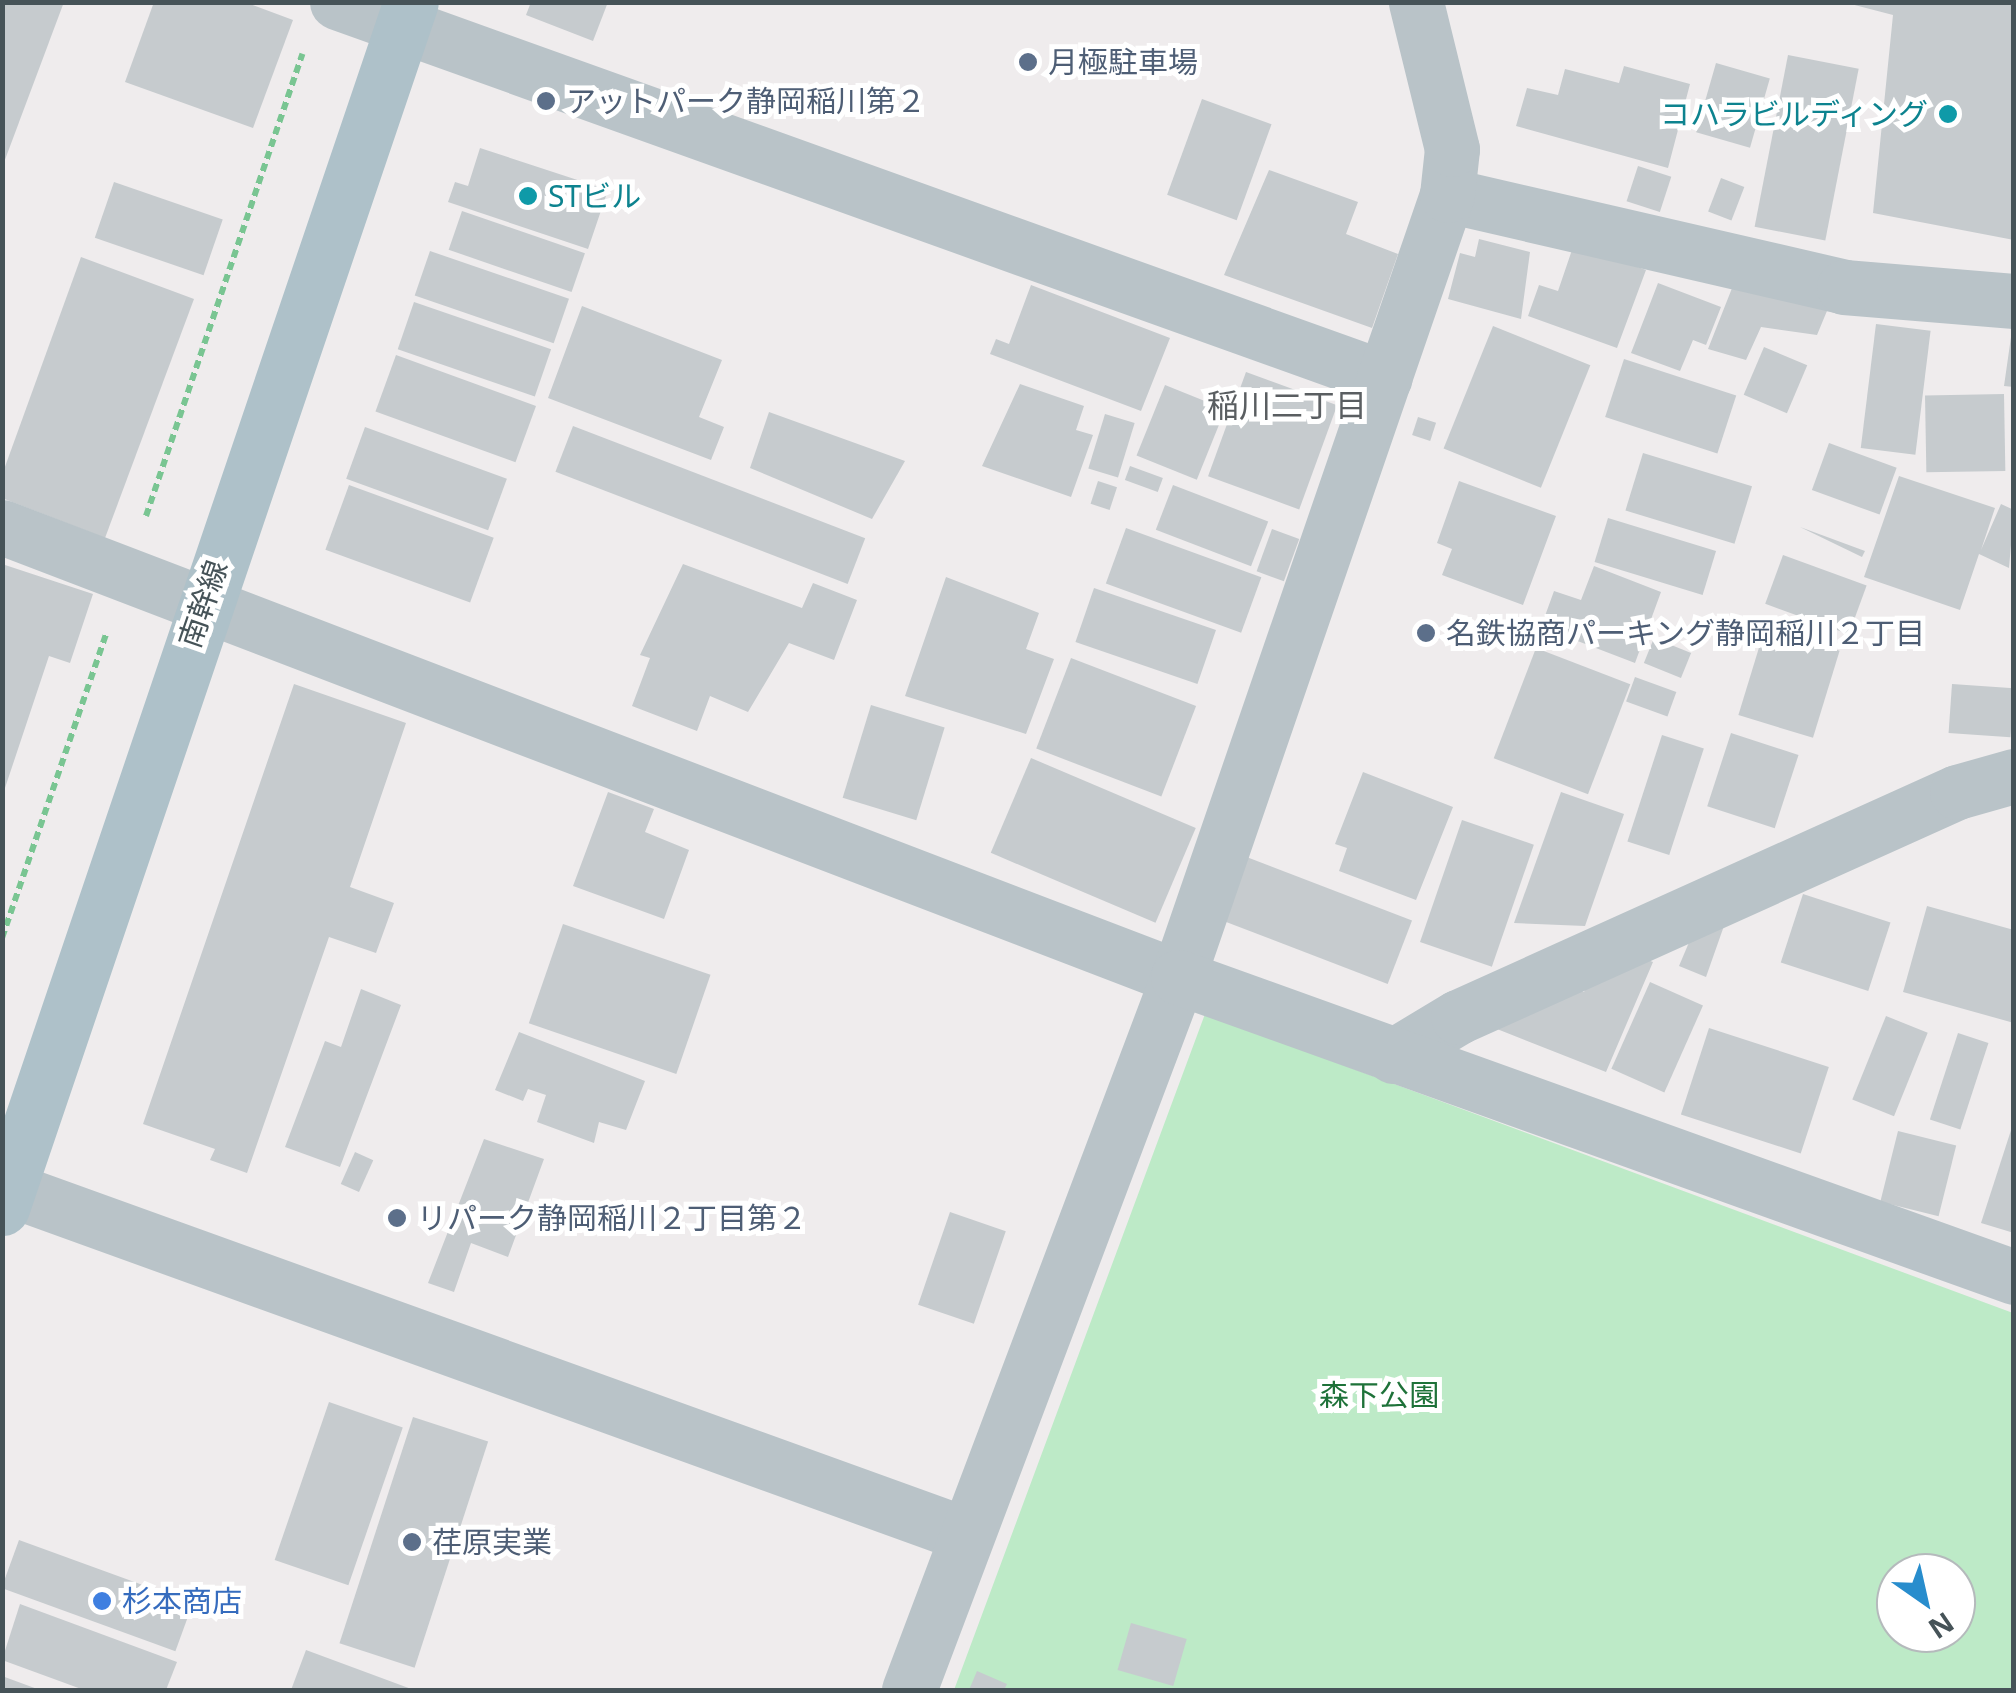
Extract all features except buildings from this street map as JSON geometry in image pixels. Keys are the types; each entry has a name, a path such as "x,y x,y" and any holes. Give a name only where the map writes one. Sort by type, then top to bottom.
{"main road":[{"name":"南幹線","path":"8,1184 407,15"}],"street":[{"path":"910,1690 965,1534 1178,978 1446,195 1452,149 1416,2"},
{"path":"322,21 407,15 1385,378"},
{"path":"1446,195 1844,287 2014,302"},
{"path":"2,527 205,598 1178,978 2014,1277"},
{"path":"1392,1056 1458,1017 1958,792 2014,776"},
{"path":"8,1184 965,1534"}],"path":[{"path":"2,938 322,21"}],"green space":[{"name":"森下公園","path":"1205,1014 2013,1313 2013,1690 954,1690"}],"place":[{"name":"月極駐車場","path":"1028,62"},
{"name":"アットパーク静岡稲川第２","path":"546,101"},
{"name":"コハラビルディング","path":"1948,114"},
{"name":"STビル","path":"528,196"},
{"name":"名鉄協商パーキング静岡稲川２丁目","path":"1426,633"},
{"name":"リパーク静岡稲川２丁目第２","path":"397,1218"},
{"name":"荏原実業","path":"412,1542"},
{"name":"杉本商店","path":"102,1601"}],"district":[{"name":"稲川二丁目","path":"1287,405"}]}
